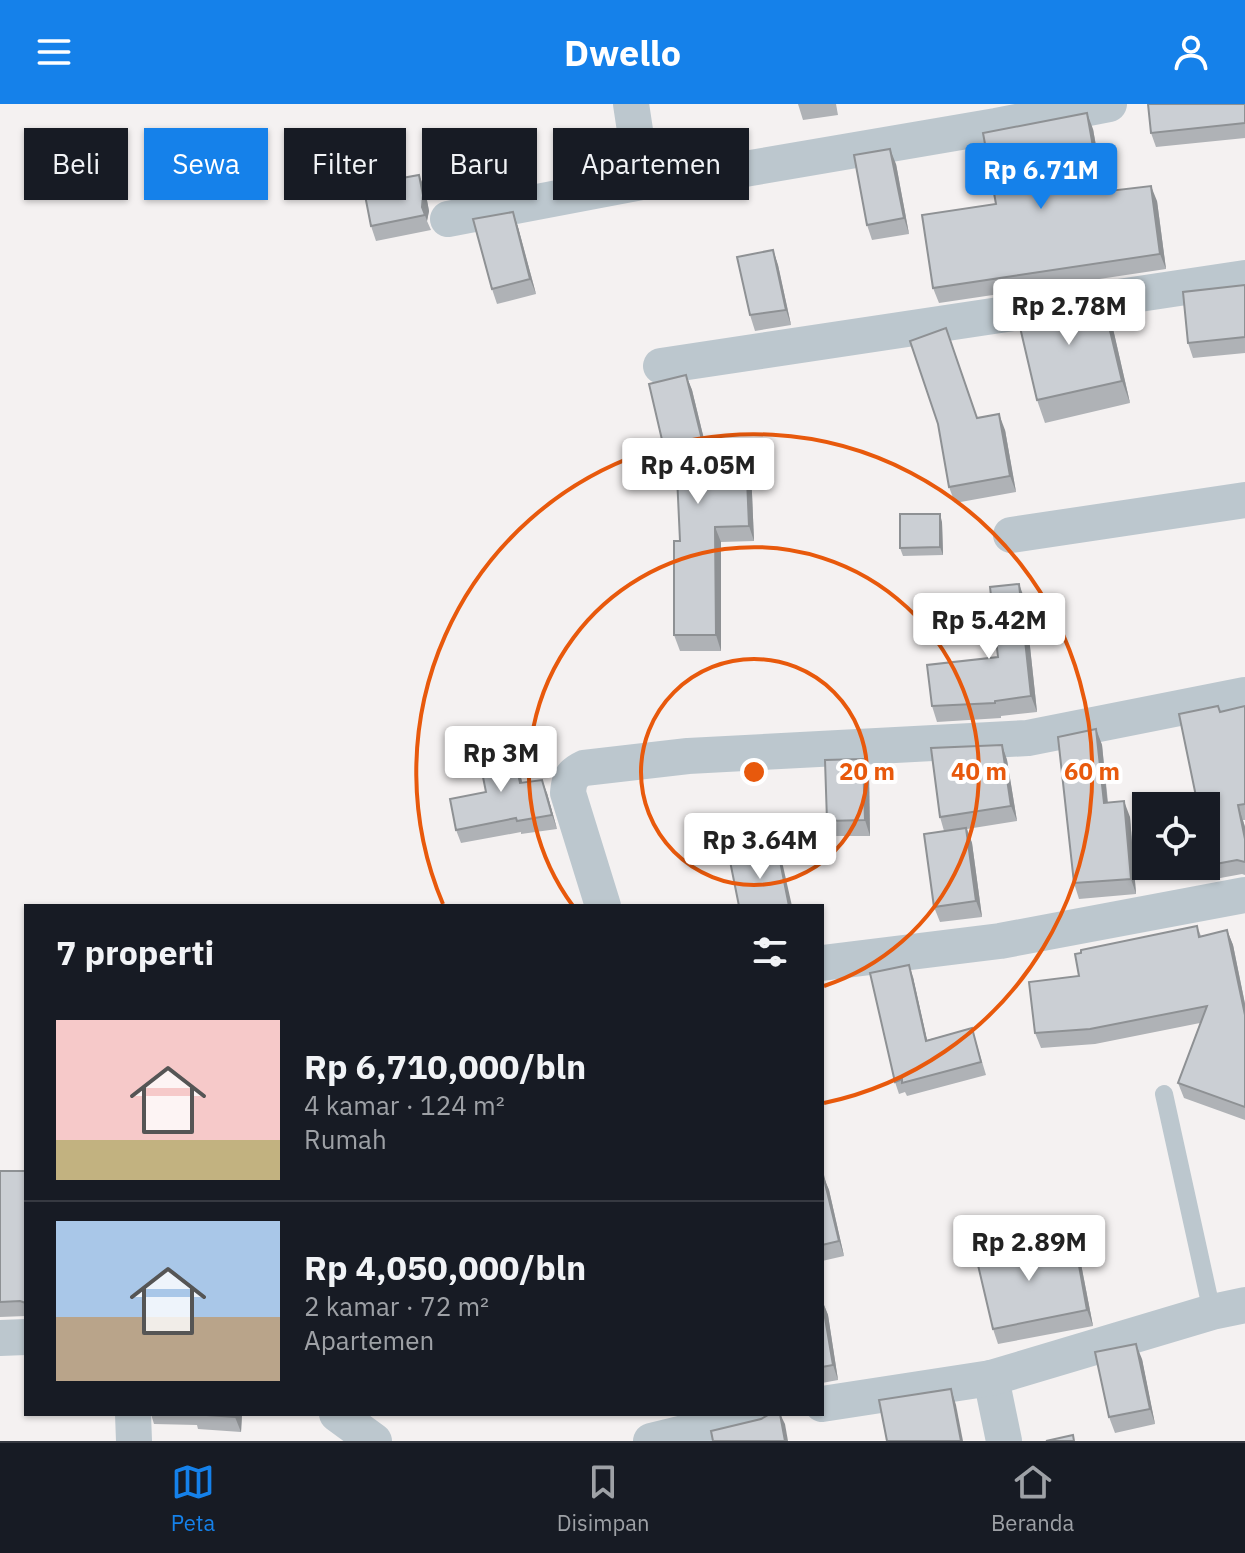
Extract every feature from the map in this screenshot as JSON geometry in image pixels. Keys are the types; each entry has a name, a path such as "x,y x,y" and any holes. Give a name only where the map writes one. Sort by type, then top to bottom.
{"street":[{"path":"631,104 635,128"},
{"path":"749,168 1109,104"},
{"path":"448,219 553,199"},
{"path":"661,366 1245,278"},
{"path":"1011,535 1245,500"},
{"path":"602,904 568,793 569,779 584,768 688,756 1028,738 1245,695"},
{"path":"824,963 1000,941 1245,895"},
{"path":"824,1404 991,1378 1228,1308"},
{"path":"0,1338 24,1337"},
{"path":"991,1378 1004,1441"},
{"path":"133,1416 134,1441"},
{"path":"340,1416 374,1441"},
{"path":"651,1441 749,1416"}],"lane":[{"path":"1164,1094 1228,1308"}],"building":[{"path":"1148,104 1245,104 1245,123 1151,133"},
{"path":"1087,113 1101,192 1151,186 1160,254 933,288 922,215 996,204 983,133"},
{"path":"890,149 904,218 867,225 854,155"},
{"path":"419,175 425,215 371,226 366,200 406,200 406,177"},
{"path":"513,212 530,279 492,289 473,219"},
{"path":"773,250 786,310 750,315 737,257"},
{"path":"1245,285 1245,337 1188,343 1183,292"},
{"path":"1102,297 1122,381 1037,400 1016,310"},
{"path":"946,328 977,418 999,414 1010,476 949,487 938,424 910,341"},
{"path":"686,375 706,456 746,455 749,526 715,527 716,635 674,635 674,541 680,541 676,454 666,457 649,384"},
{"path":"900,514 940,514 940,547 900,548"},
{"path":"1019,584 1031,696 995,703 932,706 927,665 998,657 990,587"},
{"path":"1218,706 1220,712 1245,706 1245,804 1238,805 1245,839 1245,862 1220,863 1220,792 1195,792 1179,714"},
{"path":"1096,729 1104,803 1124,801 1131,879 1074,883 1058,737"},
{"path":"512,745 520,783 542,780 552,815 517,821 516,818 456,830 450,799 486,792 478,752"},
{"path":"1002,745 1011,806 940,817 931,748"},
{"path":"863,759 865,820 827,821 825,760"},
{"path":"966,828 976,901 934,907 924,834"},
{"path":"778,851 789,904 739,904 730,861"},
{"path":"1197,926 1199,937 1227,930 1245,1015 1245,1107 1178,1083 1207,1006 1090,1029 1035,1033 1029,982 1079,976 1075,954 1081,953 1081,950"},
{"path":"909,965 926,1041 972,1028 981,1062 902,1083 902,1079 895,1082 870,973"},
{"path":"0,1171 24,1171 24,1302 0,1302"},
{"path":"824,1179 839,1241 824,1245"},
{"path":"1029,1237 1035,1257 1076,1249 1087,1310 993,1329 974,1248"},
{"path":"824,1312 833,1365 824,1367"},
{"path":"1136,1344 1150,1409 1109,1417 1095,1352"},
{"path":"951,1389 961,1441 887,1441 879,1400"},
{"path":"780,1416 785,1441 713,1441 711,1431"},
{"path":"1073,1435 1074,1441 1046,1441"}]}
